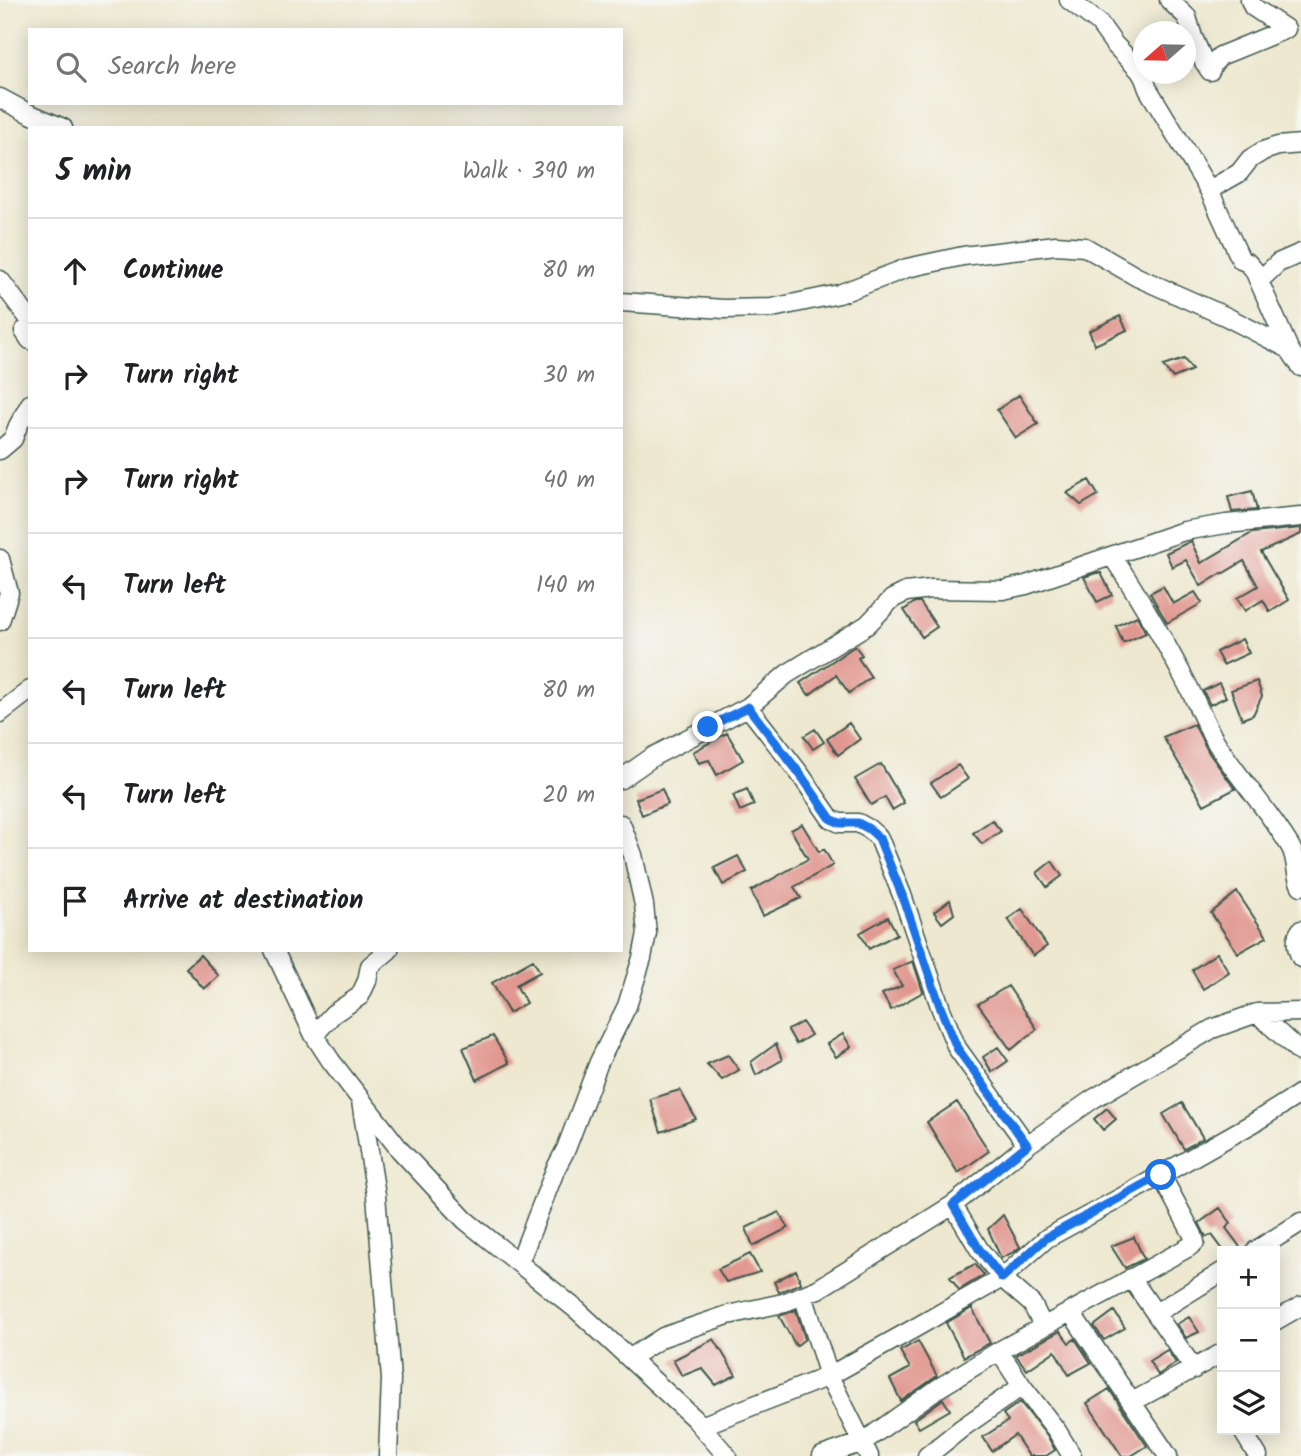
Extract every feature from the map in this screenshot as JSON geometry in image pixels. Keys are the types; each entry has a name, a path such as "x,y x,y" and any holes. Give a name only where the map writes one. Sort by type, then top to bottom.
{"street":[{"path":"1069,0 1099,23 1114,44 1140,71 1147,89 1209,190 1241,260 1254,270 1289,349 1301,367"},
{"path":"1169,0 1187,17 1193,37 1210,71 1220,56 1286,29 1253,7 1250,0"},
{"path":"0,98 58,126"},
{"path":"1209,190 1239,173 1250,159 1263,151 1278,146 1301,144"},
{"path":"623,302 724,309 772,308 839,294 907,268 963,256 1056,245 1085,247 1137,277 1227,317 1289,349"},
{"path":"1259,281 1278,263 1301,253"},
{"path":"0,280 28,330"},
{"path":"0,450 13,439 28,408"},
{"path":"623,778 654,756 748,707 787,674 867,625 892,599 906,592 932,589 1003,590 1026,585 1184,531 1301,517"},
{"path":"1112,556 1147,611 1217,745 1248,789 1273,818 1293,849 1297,879 1301,886"},
{"path":"0,559 9,593 0,621"},
{"path":"0,713 28,692"},
{"path":"748,707 831,819 840,823 858,823 879,838 957,1048 1027,1145"},
{"path":"519,1263 599,1062 627,1006 642,958 647,933 644,905 633,855 623,829"},
{"path":"1301,930 1297,936 1296,948 1301,958"},
{"path":"275,952 314,1035 331,1062 400,1150 465,1220 577,1310 701,1426 727,1456"},
{"path":"314,1035 333,1014 360,996 370,966 387,952"},
{"path":"630,1358 663,1337 728,1315 783,1303 818,1289 953,1205 1027,1145 1093,1099 1212,1029 1257,1013 1301,1012"},
{"path":"1257,1013 1301,1053"},
{"path":"701,1426 829,1376 1002,1278 1046,1238 1255,1122 1301,1093"},
{"path":"361,1100 376,1195 391,1379 388,1456"},
{"path":"822,1456 866,1449 937,1389 1043,1326 1189,1247 1195,1242 1193,1235 1161,1175"},
{"path":"953,1205 979,1249 1002,1278 1032,1304 1043,1326"},
{"path":"1263,1246 1301,1222"},
{"path":"1156,1313 1217,1275"},
{"path":"1131,1278 1194,1369"},
{"path":"803,1295 829,1376 866,1449"},
{"path":"1280,1318 1301,1306"},
{"path":"1070,1311 1168,1456"},
{"path":"999,1351 1072,1456"},
{"path":"1132,1402 1217,1356"},
{"path":"927,1456 1022,1387"},
{"path":"1245,1435 1258,1456"}],"building":[{"path":"1120,316 1127,330 1095,345 1089,331"},
{"path":"1184,359 1192,370 1173,378 1163,366"},
{"path":"1019,395 1038,424 1016,438 997,410"},
{"path":"1089,480 1098,495 1081,505 1067,493"},
{"path":"1252,491 1257,510 1232,512 1228,497"},
{"path":"1301,528 1301,534 1261,552 1289,600 1270,612 1263,600 1245,611 1237,598 1258,586 1244,561 1201,586 1186,560 1172,567 1166,553 1191,541 1201,563 1252,533"},
{"path":"1101,573 1112,595 1097,602 1084,577"},
{"path":"1163,586 1173,604 1195,592 1202,603 1167,623 1150,593"},
{"path":"915,602 920,602 937,627 922,637 904,610"},
{"path":"1137,616 1146,633 1123,643 1116,626"},
{"path":"1242,639 1249,653 1223,665 1216,652"},
{"path":"855,646 862,655 858,658 871,677 849,693 836,675 809,695 800,683"},
{"path":"1257,681 1262,696 1253,715 1242,719 1231,690"},
{"path":"1219,683 1226,697 1210,705 1203,691"},
{"path":"849,723 860,739 838,755 827,739"},
{"path":"1194,724 1209,753 1235,789 1204,805 1163,737"},
{"path":"815,729 824,742 813,749 804,736"},
{"path":"727,733 743,760 717,775 709,760 699,763 693,752"},
{"path":"881,764 904,803 892,810 885,797 871,805 855,779"},
{"path":"958,765 968,779 941,797 931,783"},
{"path":"662,789 668,804 642,815 636,799"},
{"path":"747,789 754,805 740,811 733,795"},
{"path":"992,820 1001,831 982,844 973,833"},
{"path":"802,824 819,852 824,849 833,865 794,887 801,898 763,916 751,891 808,859 791,830"},
{"path":"738,856 747,872 723,885 714,868"},
{"path":"1052,861 1062,876 1047,887 1037,873"},
{"path":"1237,892 1267,937 1238,953 1211,913"},
{"path":"950,900 954,914 942,923 934,912"},
{"path":"1022,909 1047,946 1033,956 1008,919"},
{"path":"888,917 897,934 869,949 860,933"},
{"path":"1217,953 1229,972 1203,989 1192,970"},
{"path":"200,955 219,976 204,989 186,968"},
{"path":"533,960 540,972 516,985 526,1003 509,1013 492,983"},
{"path":"913,961 923,992 891,1010 882,994 902,986 893,970"},
{"path":"1008,986 1037,1029 1011,1050 978,1004"},
{"path":"802,1022 811,1035 796,1044 788,1030"},
{"path":"843,1034 851,1047 836,1057 827,1044"},
{"path":"493,1036 509,1063 477,1080 463,1048"},
{"path":"776,1044 782,1060 756,1075 751,1062"},
{"path":"998,1047 1008,1061 992,1072 983,1057"},
{"path":"728,1055 739,1070 722,1080 707,1064"},
{"path":"680,1090 696,1119 661,1132 650,1099"},
{"path":"957,1102 989,1151 958,1173 927,1122"},
{"path":"1182,1103 1203,1138 1184,1149 1163,1114"},
{"path":"1107,1108 1116,1119 1103,1130 1094,1119"},
{"path":"1220,1208 1231,1223 1226,1228 1239,1246 1220,1246 1212,1235 1206,1237 1199,1223"},
{"path":"779,1212 788,1228 753,1246 746,1228"},
{"path":"1003,1215 1020,1247 1001,1258 988,1229"},
{"path":"1134,1237 1144,1259 1125,1268 1111,1246"},
{"path":"750,1254 760,1272 726,1282 718,1269"},
{"path":"975,1264 984,1275 959,1290 950,1277"},
{"path":"796,1270 801,1283 779,1292 774,1282"},
{"path":"972,1308 990,1343 964,1357 946,1323"},
{"path":"796,1310 805,1339 796,1346 779,1316"},
{"path":"1114,1311 1125,1328 1104,1340 1094,1326"},
{"path":"1189,1317 1199,1332 1186,1338 1177,1324"},
{"path":"1060,1331 1069,1343 1075,1339 1091,1363 1069,1375 1055,1351 1027,1370 1016,1355"},
{"path":"714,1339 736,1375 716,1385 702,1368 682,1376 673,1360"},
{"path":"918,1341 937,1376 901,1401 890,1379 910,1368 900,1351"},
{"path":"1167,1350 1176,1363 1158,1375 1149,1361"},
{"path":"1109,1389 1147,1446 1131,1456 1122,1456 1087,1403"},
{"path":"943,1399 950,1410 919,1428 914,1420"},
{"path":"1020,1402 1055,1450 1046,1456 1029,1456 1015,1435 992,1451 983,1437 1008,1421 1003,1414"}],"route":[{"path":"708,727 748,707 831,819 840,823 858,823 879,838 957,1048 1027,1145 953,1205 979,1249 1002,1278 1046,1238 1161,1175"}]}
